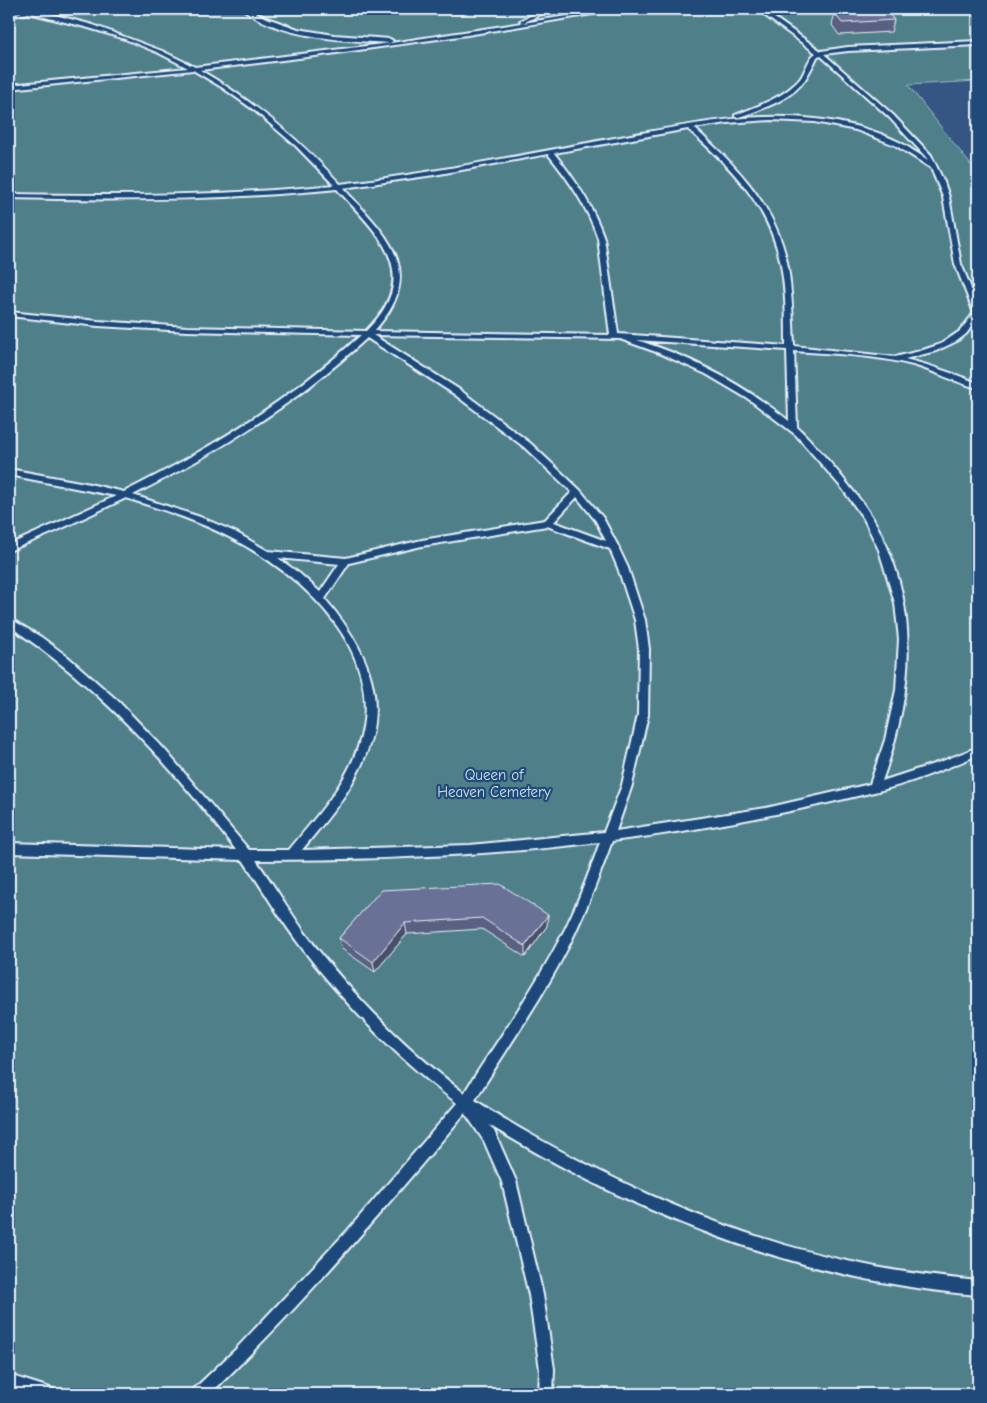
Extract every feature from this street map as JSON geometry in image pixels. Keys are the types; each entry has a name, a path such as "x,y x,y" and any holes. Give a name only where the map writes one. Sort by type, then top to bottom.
{"lane":[{"path":"9,548 124,496 202,453 310,381 366,334 386,311 392,300 396,278 394,258 386,240 288,134 235,91 171,55 121,37 17,9"},
{"path":"9,16 43,9"},
{"path":"246,9 268,21 325,35 358,39 420,41"},
{"path":"500,29 522,22 548,9"},
{"path":"9,87 196,69 420,41 619,9"},
{"path":"759,9 820,53 891,116 917,142 935,168 946,197 958,264 978,313 968,328 952,342 928,352 892,359"},
{"path":"974,9 978,13"},
{"path":"719,122 767,105 789,92 803,78 815,56 820,53 848,49 978,43"},
{"path":"9,196 200,197 338,187 400,178 719,122 782,118 844,125 877,135 905,147 935,168"},
{"path":"689,127 736,171 756,197 771,222 783,256 786,273 791,348 793,428"},
{"path":"549,151 582,194 597,224 601,238 614,336"},
{"path":"9,314 144,326 251,332 614,336 791,348 892,359 932,368 978,386"},
{"path":"198,1394 240,1355 353,1235 466,1102 506,1042 570,931 608,838 627,785 643,716 644,649 640,620 615,548 600,520 577,492 527,445 457,392 366,334"},
{"path":"614,336 650,347 695,367 748,396 793,428 843,483 868,518 890,566 898,599 904,656 901,691 886,756 874,788"},
{"path":"9,472 166,506 230,532 298,577 320,599 348,634 363,664 371,694 370,719 364,745 352,774 335,800 292,855"},
{"path":"548,524 577,492"},
{"path":"265,554 346,561 440,540 548,524 615,548"},
{"path":"320,599 346,561"},
{"path":"9,621 49,648 133,721 166,756 246,855 308,946 341,986 429,1072 466,1102 518,1135 585,1172 647,1202 721,1233 862,1273 978,1288"},
{"path":"9,848 292,855 447,850 608,838 755,816 822,802 922,773 978,751"},
{"path":"466,1102 489,1136 509,1180 536,1295 547,1369 546,1394"},
{"path":"9,1382 48,1394"}],"green space":[{"name":"Queen of Heaven Cemetery","path":"9,9 978,9 978,81 908,85 978,174 978,1394 9,1394"}],"building":[{"path":"849,9 870,9 873,12 886,11 894,20 842,23 834,13 852,12"},
{"path":"500,884 548,915 525,946 482,918 405,923 373,962 339,938 381,890"}]}
